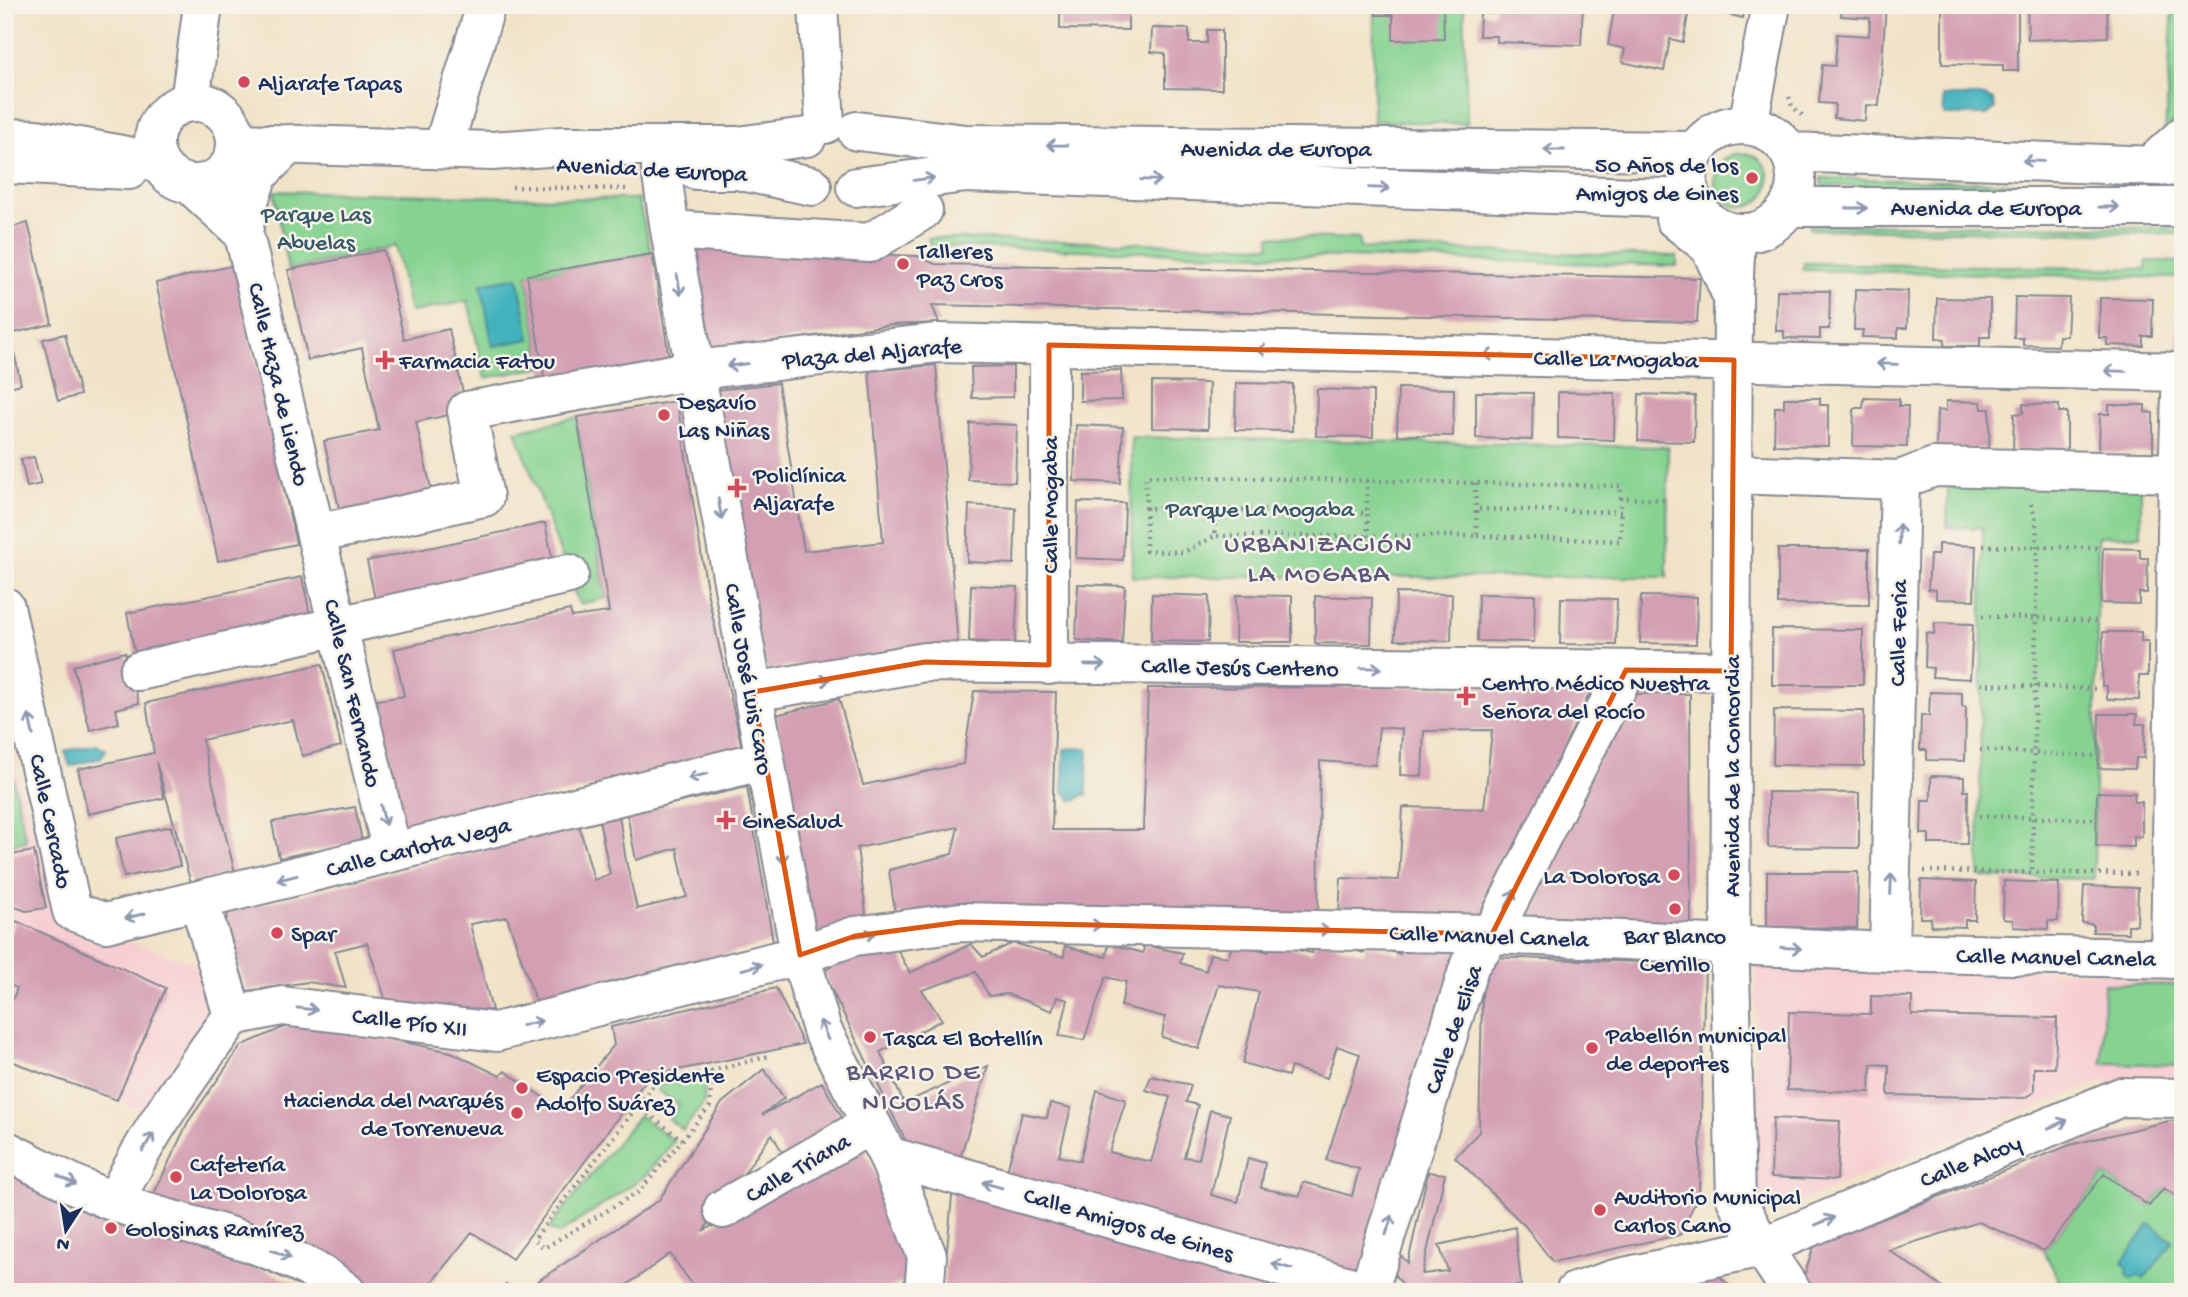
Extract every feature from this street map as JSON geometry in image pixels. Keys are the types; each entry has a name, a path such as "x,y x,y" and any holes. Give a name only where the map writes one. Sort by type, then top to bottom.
{"street":[{"path":"190,102 203,5"},
{"path":"443,148 486,5"},
{"path":"818,5 830,130"},
{"path":"1748,125 1771,5"},
{"path":"5,164 195,167 234,130 227,117 204,103 190,102 167,113 154,135 154,149 195,167 243,233"},
{"name":"Avenida de Europa","path":"20,138 159,123"},
{"path":"1732,125 1748,125 1765,129 1779,139 1790,152 1796,180 1788,207 1778,219 1766,228 1736,233 1709,222 1699,212 1688,183 1689,166 1695,151 1705,139 1732,125"},
{"path":"830,130 869,148 871,159 864,179 856,187 835,194 812,186 801,169 799,158 801,147 830,130"},
{"name":"Avenida de Europa","path":"496,169 562,146 737,146 830,130 966,144 1695,151"},
{"path":"2167,166 2183,136"},
{"name":"Avenida de Europa","path":"20,138 195,167 289,144 443,148 496,169 580,169 662,179 737,170 812,186"},
{"path":"243,233 248,203 258,175 289,144"},
{"name":"Avenida de Europa","path":"1790,152 2167,166"},
{"name":"Avenida de Europa","path":"856,187 966,173 1692,199"},
{"name":"Calle José Luis Caro","path":"662,179 800,955 822,1030 880,1140 927,1256 915,1287"},
{"path":"1618,196 1674,218 1710,247 1733,298"},
{"name":"Avenida de Europa","path":"1788,207 2183,207"},
{"path":"670,230 870,243 923,210"},
{"name":"Calle Haza de Liendo","path":"243,233 316,534"},
{"name":"Avenida de la Concordia","path":"1736,233 1733,298 1731,671 1731,945 1736,1199 1762,1247 1792,1292"},
{"name":"Plaza del Aljarafe","path":"316,534 484,497 467,411 695,370 938,343 1049,345"},
{"name":"Calle La Mogaba","path":"1049,345 2183,372"},
{"name":"Calle Mogaba","path":"1049,345 1049,665"},
{"path":"2177,959 2172,875 2183,372"},
{"path":"1733,474 1900,480 1934,467 2180,473"},
{"name":"Calle Feria","path":"1889,952 1900,480"},
{"name":"Calle San Fernando","path":"316,534 392,852"},
{"path":"139,671 569,574"},
{"name":"Calle Cercado","path":"5,607 72,911"},
{"name":"Calle Jesús Centeno","path":"752,692 925,662 1731,671"},
{"name":"Calle de Elisa","path":"1370,1291 1470,964 1492,934 1626,670"},
{"name":"Calle Carlota Vega","path":"72,911 106,923 765,760"},
{"path":"115,1202 126,1178 187,1077 233,1016 199,900"},
{"name":"Calle Manuel Canela","path":"800,955 855,936 961,922 1492,934 1889,952 2177,959"},
{"name":"Calle Pío XII","path":"233,1016 282,1006 496,1032 800,955"},
{"name":"Calle Alcoy","path":"1575,1292 1615,1279 1762,1247 2121,1097 2183,1098"},
{"name":"Calle Amigos de Gines","path":"880,1140 1370,1291"},
{"name":"Calle Triana","path":"723,1209 880,1140"},
{"path":"5,1150 115,1202 282,1254 332,1288"},
{"path":"1762,1247 1764,1292"}],"path":[{"path":"496,169 662,179"},
{"path":"2020,470 2036,521 2037,546 2032,872"},
{"path":"1146,476 1475,483 1621,486 1620,541 1477,536 1215,536 1184,552 1146,551 1146,476"},
{"path":"1367,480 1368,536"},
{"path":"1475,483 1477,536"},
{"path":"1621,498 1668,500"},
{"path":"1146,508 1367,513"},
{"path":"1476,509 1621,512"},
{"path":"1214,510 1215,536"},
{"path":"1983,546 2098,548"},
{"path":"1982,616 2097,621"},
{"path":"1981,684 2096,689"},
{"path":"1980,750 2095,756"},
{"path":"1979,816 2095,819"},
{"path":"1891,869 2172,875"},
{"path":"711,1071 710,1106 640,1191 544,1248 534,1239 657,1081 770,1056"},
{"path":"637,1105 682,1140"}],"highlighted area":[{"path":"1049,345 1734,360 1731,671 1626,670 1492,934 961,922 855,936 800,955 753,692 925,662 1049,665"}],"shaded area":[{"path":"5,746 8,746 60,916 193,963 215,1006 151,1117 117,1100 5,1058"},
{"path":"1756,962 2183,974 2183,1084 2103,1081 1763,1216 1753,1174"}],"green space":[{"path":"1374,5 1464,5 1467,124 1373,121"},
{"path":"2173,5 2183,5 2183,111 2165,133"},
{"path":"1742,153 1761,161 1769,180 1761,199 1742,207 1723,199 1715,180 1723,161"},
{"path":"1821,178 2183,184 2183,188 1822,186"},
{"name":"Parque Las Abuelas","path":"274,191 638,199 652,254 527,275 542,367 485,378 468,301 410,312 395,246 288,270"},
{"path":"1809,224 2183,228 2183,234 1810,229"},
{"path":"1270,236 1359,239 1360,248 1677,256 1677,266 930,246 928,238 1270,246"},
{"path":"2147,261 2183,262 2183,278 1803,270 1804,263 2146,269"},
{"path":"577,417 606,598 579,604 516,431"},
{"name":"Parque La Mogaba","path":"1131,437 1668,447 1667,577 1132,577"},
{"path":"1948,485 2141,487 2141,536 2098,536 2094,879 1979,877 1983,528 1947,527"},
{"path":"8,757 26,841 5,845 5,758"},
{"path":"2104,984 2183,985 2183,1065 2102,1063"},
{"path":"705,1077 704,1103 683,1130 669,1119 679,1105 657,1090 662,1084"},
{"path":"639,1115 674,1141 645,1176 559,1234 549,1228"},
{"path":"2104,1174 2149,1206 2164,1188 2183,1201 2183,1292 2065,1292 2044,1251"}],"water":[{"path":"1943,96 1985,96 1993,100 1995,108 1987,115 1944,115"},
{"path":"518,277 530,339 493,346 481,284"},
{"path":"97,744 106,750 100,758 70,766 65,751"},
{"path":"1088,748 1087,795 1076,801 1071,800 1068,794 1063,793 1064,749"},
{"path":"2150,1224 2173,1242 2144,1279 2138,1275 2131,1279 2127,1275 2128,1268 2122,1262"}],"building":[{"path":"1060,5 1128,5 1128,30 1060,29"},
{"path":"1376,5 1443,5 1444,39 1393,40 1393,15 1376,15"},
{"path":"1494,5 1583,5 1581,45 1496,42 1496,36 1479,36 1480,13 1493,14"},
{"path":"1615,5 1690,5 1683,42 1670,39 1664,71 1622,62 1625,49 1608,45"},
{"path":"1719,5 1746,5 1743,18 1717,12"},
{"path":"1842,5 1886,5 1879,106 1866,105 1865,121 1834,118 1835,104 1819,103 1822,65 1835,66 1837,34 1869,36 1870,18 1841,16"},
{"path":"1942,5 2018,5 2018,71 2003,71 2003,65 1942,64"},
{"path":"2027,5 2107,5 2108,37 2028,40"},
{"path":"1152,28 1189,29 1189,43 1207,43 1207,30 1222,30 1222,89 1165,88 1165,53 1151,52"},
{"path":"28,223 52,324 10,334 21,384 5,388 5,229"},
{"path":"691,248 918,256 935,264 1700,278 1697,322 932,305 939,323 890,325 705,352"},
{"path":"384,250 404,339 449,329 467,411 416,422 433,497 341,517 324,441 379,430 362,348 308,360 288,270"},
{"path":"652,254 671,368 546,389 527,275"},
{"path":"235,265 296,544 218,561 156,283"},
{"path":"1855,289 1908,291 1907,328 1898,328 1898,338 1862,337 1863,330 1854,330"},
{"path":"1777,290 1830,291 1829,329 1820,329 1820,339 1784,338 1784,331 1776,331"},
{"path":"2015,297 2069,298 2067,336 2059,336 2058,346 2023,345 2023,338 2014,338"},
{"path":"1937,298 1990,299 1990,337 1980,337 1980,346 1944,346 1945,339 1936,338"},
{"path":"2100,298 2153,299 2152,336 2143,336 2143,346 2107,345 2107,338 2099,338"},
{"path":"2178,304 2183,304 2183,344 2178,344"},
{"path":"65,334 80,395 58,401 43,339"},
{"path":"936,365 958,645 764,670 716,390 778,383 804,551 883,542 869,371"},
{"path":"1013,366 1013,397 972,398 971,367"},
{"path":"1121,370 1122,400 1080,401 1080,371"},
{"path":"1152,382 1209,383 1208,429 1152,428"},
{"path":"1236,383 1293,384 1292,431 1235,430"},
{"path":"1398,388 1454,389 1453,436 1397,435"},
{"path":"1317,389 1373,391 1373,437 1316,436"},
{"path":"1476,392 1533,393 1532,440 1476,438"},
{"path":"1558,392 1615,393 1614,440 1558,438"},
{"path":"1639,394 1695,396 1694,442 1638,441"},
{"path":"1784,398 1820,398 1820,405 1828,405 1828,446 1774,445 1775,407 1784,407"},
{"path":"1864,398 1899,399 1899,406 1908,406 1907,447 1853,446 1854,408 1863,408"},
{"path":"677,401 708,596 743,753 401,830 371,701 404,696 394,649 570,610 572,617 609,612 577,417"},
{"path":"1946,401 1981,402 1982,409 1990,409 1989,449 1936,448 1937,410 1946,411"},
{"path":"2023,404 2059,405 2059,412 2067,412 2067,452 2013,451 2014,414 2023,413"},
{"path":"2109,405 2145,405 2145,412 2153,413 2153,453 2099,452 2100,414 2109,414"},
{"path":"970,423 1017,425 1015,482 968,480"},
{"path":"1076,425 1123,427 1120,483 1074,481"},
{"path":"34,457 41,484 27,487 21,459"},
{"path":"1078,502 1125,503 1123,560 1076,558"},
{"path":"969,505 1016,508 1014,564 967,562"},
{"path":"545,523 554,567 376,604 367,561"},
{"path":"1938,544 1976,546 1974,600 1936,599 1936,590 1928,589 1930,555 1938,555"},
{"path":"2103,548 2140,549 2140,558 2148,558 2147,593 2139,593 2139,604 2101,603"},
{"path":"1778,549 1869,549 1869,605 1778,604"},
{"path":"302,577 312,623 136,659 127,613"},
{"path":"1078,584 1125,586 1122,643 1076,640"},
{"path":"971,585 1018,587 1015,644 969,641"},
{"path":"1396,593 1452,594 1451,641 1395,640"},
{"path":"1152,594 1209,596 1208,642 1151,641"},
{"path":"1478,594 1535,595 1534,642 1477,641"},
{"path":"1236,595 1292,596 1292,642 1235,642"},
{"path":"1315,596 1372,598 1371,644 1315,643"},
{"path":"1641,596 1697,597 1696,644 1640,643"},
{"path":"1561,598 1617,599 1616,645 1560,644"},
{"path":"1935,623 1973,624 1970,679 1932,677 1933,668 1925,667 1926,633 1934,634"},
{"path":"1772,629 1863,630 1863,685 1772,685"},
{"path":"2103,632 2141,632 2141,641 2148,641 2148,676 2139,676 2139,700 2107,699 2107,686 2102,686"},
{"path":"125,652 139,703 116,709 119,723 90,730 73,666"},
{"path":"322,664 341,746 302,756 293,720 202,740 235,873 191,883 156,762 164,798 88,814 78,769 154,753 146,703"},
{"path":"1593,686 1484,918 1339,916 1341,878 1399,880 1403,807 1484,809 1492,730 1424,731 1422,776 1400,775 1402,729 1379,727 1375,765 1320,761 1318,918 895,914 889,870 952,854 958,827 857,848 867,920 810,937 776,715 839,699 863,785 963,764 974,691 1056,692 1052,830 1143,830 1148,688"},
{"path":"1930,692 1962,693 1962,706 1966,707 1965,761 1927,760 1927,750 1920,750 1921,715 1929,716"},
{"path":"1632,694 1690,694 1691,933 1514,924"},
{"path":"1774,710 1864,711 1864,766 1773,765"},
{"path":"2099,714 2137,714 2136,724 2145,724 2144,758 2136,758 2135,769 2098,768"},
{"path":"1931,776 1964,777 1964,791 1968,791 1967,844 1929,844 1929,834 1921,834 1922,800 1931,800"},
{"path":"747,787 773,942 537,1005 507,917 470,924 492,1010 443,1012 386,1001 367,943 335,951 346,988 308,982 247,991 225,924 229,911 579,825 594,880 610,874 599,820 619,815 637,909 687,897 677,848 636,860 627,814"},
{"path":"1768,792 1859,793 1859,848 1768,847"},
{"path":"2097,792 2135,793 2134,802 2142,802 2142,837 2134,836 2134,847 2096,846"},
{"path":"355,807 362,841 279,858 272,822"},
{"path":"171,826 180,866 124,877 116,838"},
{"path":"34,851 46,908 26,911 5,903 5,856"},
{"path":"1767,872 1858,872 1857,928 1767,927"},
{"path":"1921,880 1976,882 1975,920 1965,920 1965,927 1931,926 1931,918 1920,918"},
{"path":"2004,881 2059,883 2058,921 2048,921 2048,929 2013,927 2013,920 2003,919"},
{"path":"2084,886 2138,888 2137,925 2128,925 2128,933 2093,932 2093,924 2082,923"},
{"path":"16,921 166,988 117,1100 5,1058 5,1004 10,1006 17,988 5,983 5,950"},
{"path":"1316,939 1364,953 1366,944 1400,954 1400,946 1471,950 1364,1279 1004,1183 1022,1113 1047,1118 1050,1103 1071,1108 1059,1156 1080,1161 1097,1090 1126,1100 1109,1152 1151,1162 1170,1097 1146,1090 1151,1076 1191,1085 1186,1102 1198,1105 1184,1157 1199,1159 1210,1110 1230,1115 1211,1195 1238,1202 1248,1158 1265,1163 1261,1188 1300,1196 1303,1182 1352,1196 1359,1169 1326,1160 1360,1054 1337,1046 1327,1078 1291,1067 1288,1076 1243,1063 1259,992 1219,985 1199,1049 1162,1037 1165,1017 1121,1006 1126,982 1106,977 1084,1040 1059,1036 1068,1000 1057,997 1052,1011 1007,994 989,996 976,972 922,990 942,1020 880,1052 904,1103 988,1066 957,1168 914,1158 823,972 863,946 895,945 910,973 971,944 983,957 1013,943 1064,957 1065,946 1106,957 1109,944 1143,953 1144,945 1183,953 1180,963 1206,971 1210,954 1228,957 1234,942 1268,952 1272,944 1312,953"},
{"name":"Pabellón municipal de deportes","path":"1483,957 1705,964 1699,1194 1680,1235 1553,1262 1525,1226 1455,1157 1479,1132"},
{"path":"776,988 803,1044 649,1076 512,1259 472,1232 424,1292 359,1292 148,1206 188,1122 241,1046 300,1020 451,1052 500,1076 505,1071 561,1110 614,1045 611,1027"},
{"path":"1871,996 1912,997 1912,1015 2057,1018 2055,1068 2034,1068 2034,1092 2024,1098 1888,1095 1889,1065 1871,1064 1870,1092 1787,1090 1789,1012 1871,1014"},
{"path":"764,1069 784,1098 762,1115 822,1082 849,1130 789,1164 772,1134 703,1231 860,1139 889,1207 914,1277 882,1292 698,1292 670,1254 617,1292 533,1292 529,1287 659,1200 722,1103"},
{"path":"1773,1118 1840,1121 1837,1180 1771,1177"},
{"path":"2169,1121 2183,1121 2183,1201 2164,1188 2149,1206 2104,1174 2044,1251 1979,1222 1889,1250 1949,1292 1807,1292 1800,1288 1814,1246 2070,1145"},
{"path":"5,1159 306,1288 302,1292 5,1292"},
{"path":"1428,1172 1445,1174 1422,1274 1448,1271 1439,1245 1515,1227 1521,1285 1493,1292 1409,1292 1388,1267 1396,1251 1408,1263"},
{"path":"953,1186 1338,1292 943,1292"},
{"path":"1717,1274 1736,1292 1647,1291"},
{"path":"506,1284 511,1292 497,1292"}],"place":[{"name":"Aljarafe Tapas","path":"244,82"},
{"name":"50 Años de los Amigos de Gines","path":"1752,178"},
{"name":"Talleres Paz Cros","path":"903,264"},
{"name":"Farmacia Fatou","path":"385,360"},
{"name":"Desavío Las Niñas","path":"664,415"},
{"name":"Policlínica Aljarafe","path":"737,488"},
{"name":"Centro Médico Nuestra Señora del Rocío","path":"1466,696"},
{"name":"GineSalud","path":"726,820"},
{"name":"La Dolorosa","path":"1674,875"},
{"name":"Bar Blanco Cerrillo","path":"1675,909"},
{"name":"Spar","path":"277,933"},
{"name":"Tasca El Botellín","path":"870,1037"},
{"name":"Pabellón municipal de deportes","path":"1592,1048"},
{"name":"Espacio Presidente Adolfo Suárez","path":"522,1088"},
{"name":"Hacienda del Marqués de Torrenueva","path":"517,1113"},
{"name":"Cafetería La Dolorosa","path":"176,1177"},
{"name":"Auditorio Municipal Carlos Cano","path":"1600,1210"},
{"name":"Golosinas Ramírez","path":"111,1228"}],"district":[{"name":"URBANIZACIÓN LA MOGABA","path":"1319,557"},
{"name":"BARRIO DE NICOLÁS","path":"914,1085"}]}
